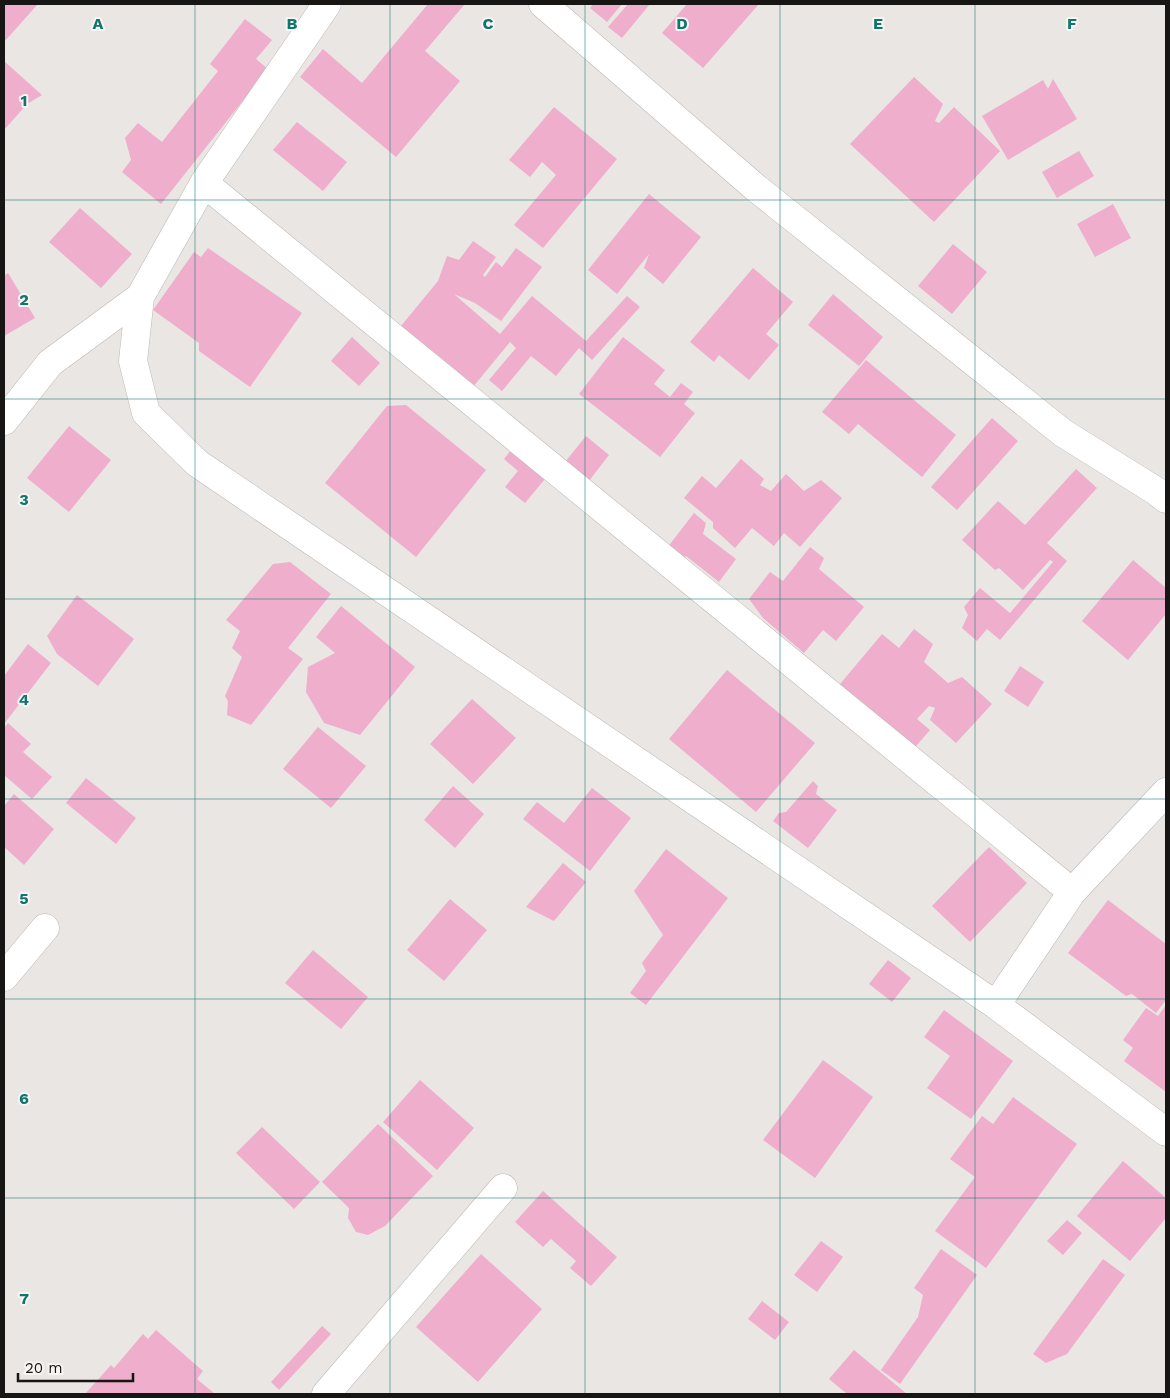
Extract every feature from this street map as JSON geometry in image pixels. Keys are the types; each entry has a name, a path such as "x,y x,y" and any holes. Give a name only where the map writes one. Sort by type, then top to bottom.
{"street":[{"path":"327,4 204,184 140,297 133,361 146,413 197,463 996,1005 1166,1132"},
{"path":"543,4 756,188 1063,433 1166,499"},
{"path":"204,184 1072,892"},
{"path":"4,421 50,363 140,297"},
{"path":"996,1005 1072,892 1166,792"},
{"path":"4,977 45,928"},
{"path":"326,1394 503,1188"}],"building":[{"path":"4,4 38,4 4,42"},
{"path":"428,4 465,4 425,51 460,81 396,157 300,77 323,49 362,83"},
{"path":"593,4 622,4 607,22 590,8"},
{"path":"628,4 650,4 622,38 608,27"},
{"path":"687,4 759,4 703,68 662,33"},
{"path":"245,19 272,40 256,59 268,69 161,204 122,172 131,160 125,138 138,123 162,142 218,71 210,64"},
{"path":"4,61 42,95 27,104 4,130"},
{"path":"914,77 943,104 935,121 939,123 954,107 1000,151 934,222 850,144"},
{"path":"1053,79 1077,119 1008,160 982,116 1043,80 1048,89"},
{"path":"554,107 617,159 543,248 514,225 556,175 542,162 530,177 509,160"},
{"path":"297,122 347,162 323,191 273,150"},
{"path":"1079,151 1094,176 1057,198 1042,172"},
{"path":"649,194 701,237 663,284 644,268 649,254 617,294 588,270"},
{"path":"1113,204 1131,238 1095,257 1077,224"},
{"path":"80,208 132,254 101,288 49,242"},
{"path":"473,241 496,257 483,275 485,277 496,262 502,267 516,248 542,267 501,321 475,303 454,294 500,334 532,296 586,341 627,296 640,307 592,360 579,348 556,376 531,356 502,391 489,380 516,348 510,342 468,393 457,371 401,326 438,281 447,256 459,260"},
{"path":"953,244 987,272 952,314 918,286"},
{"path":"208,248 302,313 250,387 199,351 199,343 153,310 194,252 201,257"},
{"path":"753,268 793,302 766,334 779,345 749,380 719,355 714,362 690,342"},
{"path":"8,273 35,318 4,336 4,276"},
{"path":"833,294 883,337 859,366 808,325"},
{"path":"352,337 380,363 359,386 331,361"},
{"path":"623,337 665,370 654,384 670,397 681,383 693,392 684,404 695,413 660,457 579,394"},
{"path":"866,360 956,435 922,477 858,424 849,434 822,412"},
{"path":"406,405 486,470 416,557 325,483 387,406"},
{"path":"992,418 1018,441 957,510 931,487"},
{"path":"69,426 111,460 69,512 27,478"},
{"path":"586,436 609,455 585,486 561,467"},
{"path":"511,450 545,479 525,503 505,487 518,471 504,459"},
{"path":"741,459 764,479 760,485 771,491 786,474 804,491 821,480 842,498 800,547 784,533 774,546 752,528 735,548 713,528 713,522 684,498 702,476 716,488"},
{"path":"1076,469 1097,488 1047,543 1067,561 1000,640 987,629 977,641 962,628 968,615 964,607 980,588 1010,613 1053,562 1050,560 1023,590 999,568 995,570 962,540 998,501 1025,525"},
{"path":"694,513 706,523 703,534 736,559 719,582 686,556 683,560 667,548"},
{"path":"810,547 824,558 819,569 864,607 836,641 823,630 804,653 763,618 749,599 770,572 783,581"},
{"path":"1133,560 1166,588 1166,614 1128,660 1082,621"},
{"path":"290,562 331,594 288,648 303,659 251,725 227,715 228,701 225,696 242,657 232,648 240,631 226,620 273,564"},
{"path":"77,595 134,639 98,686 57,654 47,636"},
{"path":"341,606 415,667 360,735 324,723 306,692 308,667 335,653 316,637"},
{"path":"914,629 933,644 924,662 948,683 962,677 992,704 956,743 930,720 935,708 929,706 917,719 930,730 910,753 835,690 882,634 899,648"},
{"path":"28,644 51,663 4,724 4,676"},
{"path":"1020,666 1044,682 1028,707 1004,691"},
{"path":"727,670 815,743 756,812 669,739"},
{"path":"472,699 516,738 473,784 430,744"},
{"path":"8,723 31,744 23,752 52,777 32,799 4,775 4,728"},
{"path":"318,727 366,766 331,808 283,769"},
{"path":"86,778 136,818 116,844 66,803"},
{"path":"813,781 818,786 816,794 837,810 808,848 773,821 779,813 786,812"},
{"path":"453,786 484,814 455,848 424,820"},
{"path":"592,788 631,818 590,871 523,819 537,802 564,823"},
{"path":"14,794 54,829 24,865 4,847 4,806"},
{"path":"989,847 1027,883 970,942 932,906"},
{"path":"666,849 728,898 646,1005 630,993 646,971 642,963 663,935 634,891"},
{"path":"563,863 586,882 554,921 526,907"},
{"path":"450,899 487,930 444,981 407,950"},
{"path":"1108,900 1166,944 1166,1000 1156,1013 1132,994 1126,996 1068,953"},
{"path":"313,950 368,997 341,1029 285,983"},
{"path":"888,960 911,978 892,1002 869,984"},
{"path":"1166,1005 1166,1092 1124,1061 1133,1048 1123,1040 1146,1008 1158,1016"},
{"path":"944,1010 1013,1061 971,1119 927,1088 950,1056 924,1037"},
{"path":"823,1060 873,1097 815,1178 763,1140"},
{"path":"420,1080 474,1128 437,1170 383,1122"},
{"path":"1013,1097 1077,1144 986,1268 935,1231 975,1177 950,1159 982,1116 993,1124"},
{"path":"378,1124 433,1176 385,1226 368,1235 356,1232 348,1218 349,1208 322,1182"},
{"path":"262,1127 320,1182 294,1209 236,1153"},
{"path":"1123,1161 1166,1198 1166,1218 1130,1261 1077,1216"},
{"path":"543,1191 617,1257 591,1286 570,1268 576,1261 551,1239 543,1247 515,1222"},
{"path":"1067,1220 1082,1233 1063,1255 1047,1241"},
{"path":"821,1241 843,1257 817,1292 794,1275"},
{"path":"941,1249 977,1275 900,1384 881,1370 918,1317 923,1295 914,1288"},
{"path":"481,1254 542,1309 478,1382 416,1327"},
{"path":"1103,1259 1125,1275 1067,1354 1046,1363 1033,1354"},
{"path":"762,1301 789,1322 775,1340 748,1319"},
{"path":"322,1326 331,1334 279,1390 271,1382"},
{"path":"156,1330 203,1371 197,1379 215,1394 85,1394 111,1365 114,1368 143,1334 148,1339"},
{"path":"854,1350 907,1394 847,1394 829,1379"}]}
